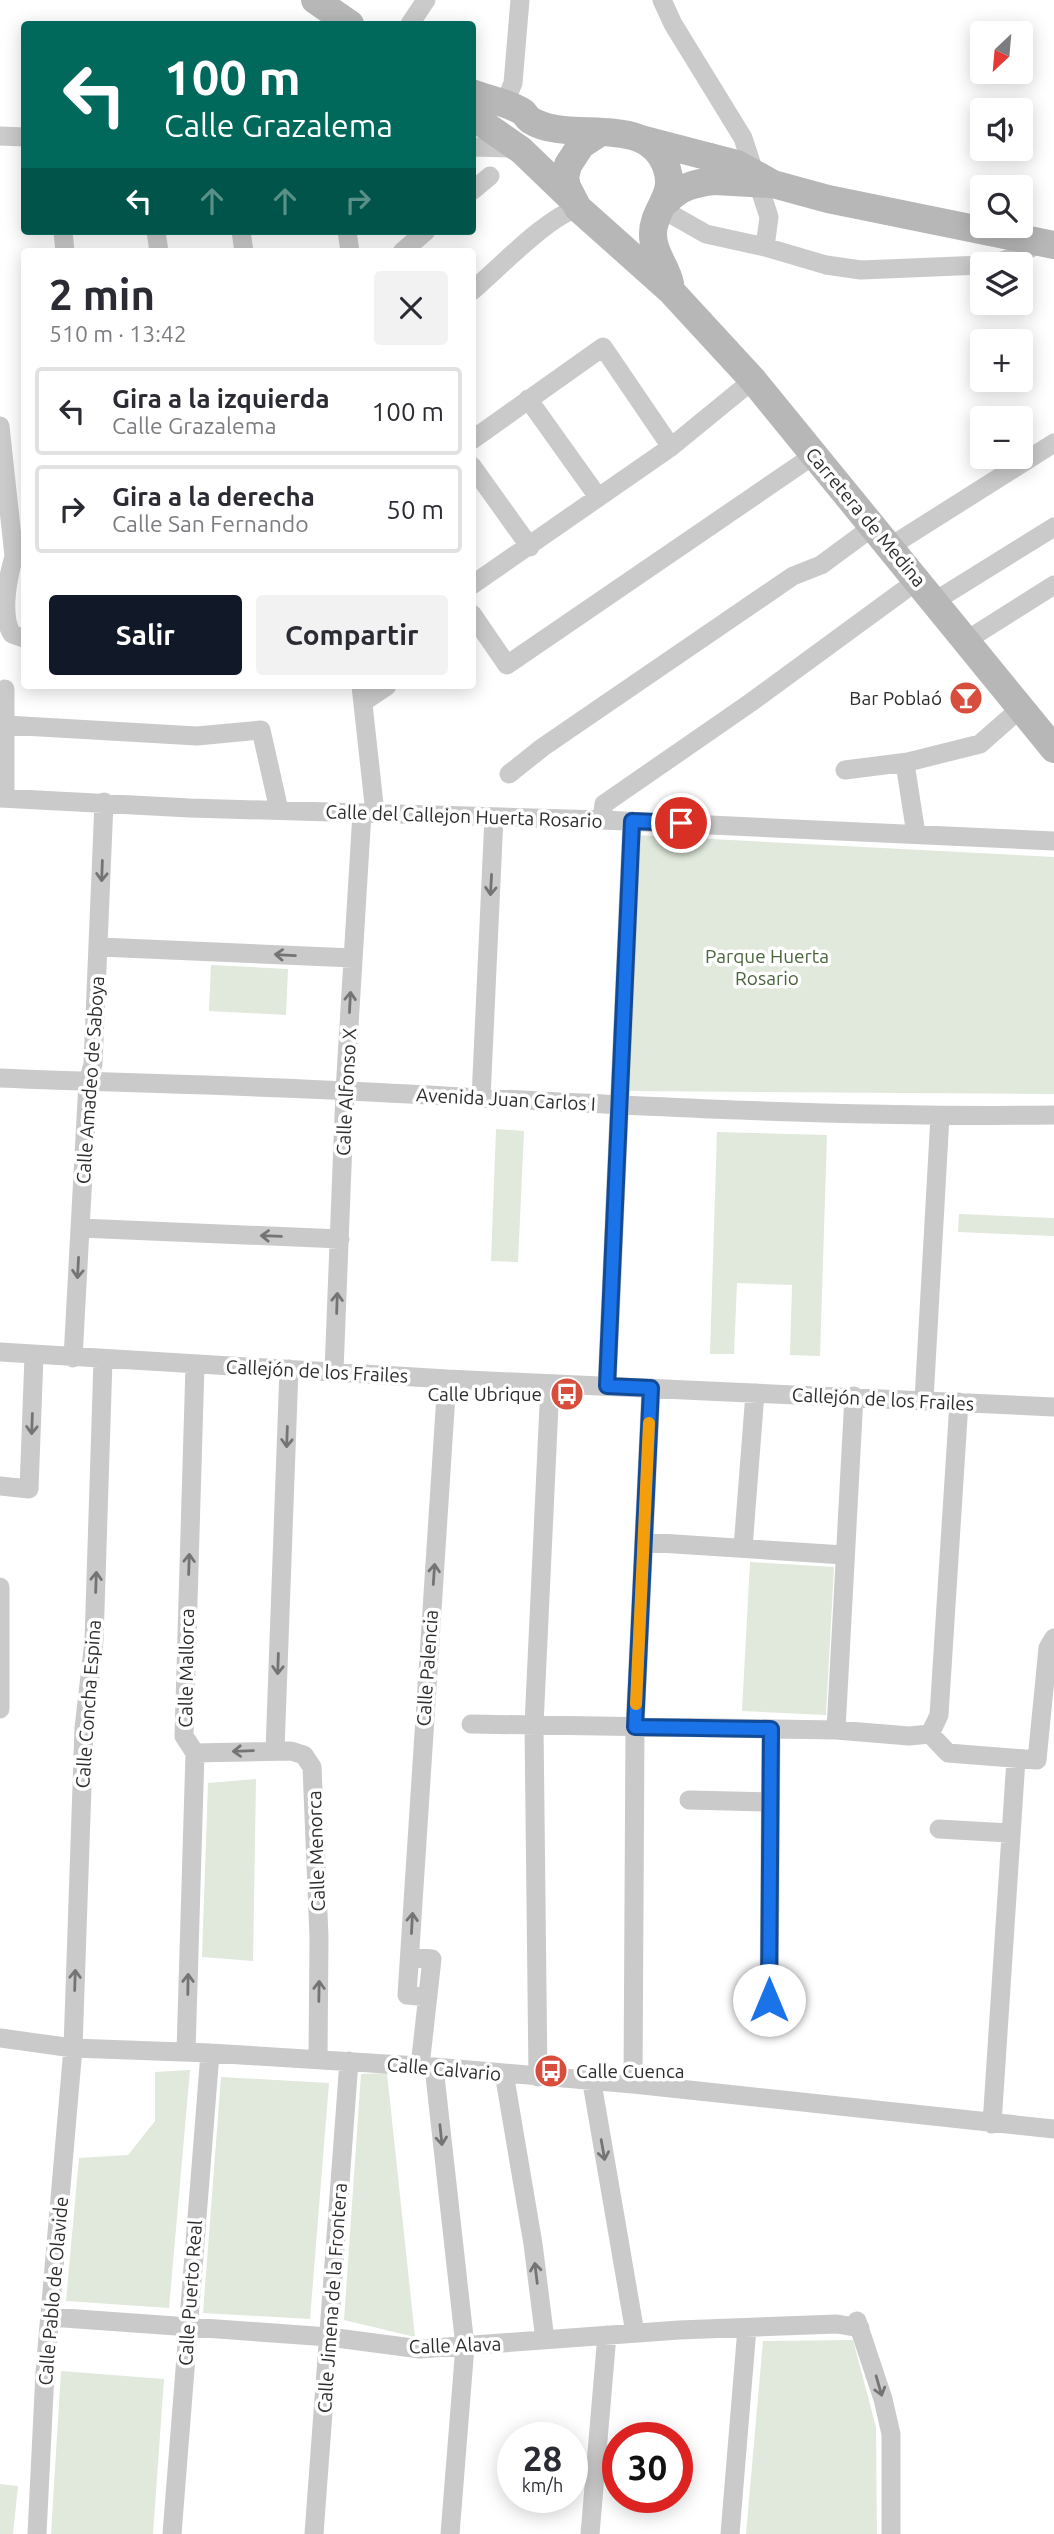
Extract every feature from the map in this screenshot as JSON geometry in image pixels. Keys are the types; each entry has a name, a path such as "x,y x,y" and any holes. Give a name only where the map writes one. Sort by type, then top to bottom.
{"main road":[{"path":"315,0 346,21"},
{"path":"476,94 524,113 529,120 573,132 601,132 636,138 712,169"},
{"path":"476,128 521,150 579,208 604,225 626,230 644,226 680,190 696,183 712,169 737,164 773,184 956,227 1054,245"},
{"path":"579,208 565,177 568,164 580,145 601,132"},
{"path":"636,138 655,150 667,168 670,191 652,233 671,291"},
{"name":"Carretera de Medina","path":"579,208 671,291 753,380 967,640 1042,726"}],"street":[{"path":"412,21 426,0"},
{"path":"504,105 513,83 520,0"},
{"path":"662,0 673,24 743,138 769,217 765,247"},
{"path":"476,127 529,120"},
{"path":"0,136 21,136"},
{"path":"476,188 490,176"},
{"path":"476,288 551,223 566,212 579,208"},
{"path":"663,208 706,234 765,247 826,265 861,270 970,265"},
{"path":"1024,252 1054,233"},
{"path":"407,248 421,235"},
{"path":"476,437 603,347 671,447"},
{"path":"476,582 671,447 753,380"},
{"path":"528,399 598,497"},
{"path":"0,426 2,461 19,555 8,576 7,624 12,634 21,637"},
{"path":"509,774 543,747 793,576 882,536 1054,443"},
{"path":"476,624 508,665 814,455"},
{"path":"476,472 530,547"},
{"path":"602,820 604,803 750,703 926,590 1054,527"},
{"path":"967,640 1054,585"},
{"path":"3,798 5,689"},
{"name":"Calle Alfonso X","path":"334,1371 353,958 368,813 362,694"},
{"path":"6,725 197,736 261,730 279,810"},
{"path":"845,770 908,762 1042,726"},
{"path":"908,762 906,770 916,834"},
{"name":"Calle del Callejon Huerta Rosario","path":"3,798 632,821 1054,841"},
{"name":"Calle Amadeo de Saboya","path":"73,1358 88,1082 93,1064 100,947 104,802"},
{"path":"481,1098 494,817"},
{"path":"607,1386 632,821"},
{"path":"100,947 353,958"},
{"name":"Avenida Juan Carlos I","path":"0,1078 345,1091 619,1106 940,1116 1054,1115"},
{"path":"923,1400 940,1116"},
{"path":"80,1228 340,1239"},
{"name":"Callejón de los Frailes","path":"0,1352 447,1379 1054,1407"},
{"path":"0,1486 29,1489 34,1356"},
{"name":"Calle Concha Espina","path":"73,2048 84,1728 94,1641 103,1360"},
{"name":"Calle Mallorca","path":"186,2052 195,1753 184,1736 195,1365"},
{"path":"275,1750 289,1369"},
{"name":"Calle Palencia","path":"447,1379 407,1994 428,1997 427,2067 465,2346 450,2534"},
{"path":"538,2077 534,1725 550,1384"},
{"path":"633,2084 635,1727 651,1388"},
{"path":"743,1548 755,1393"},
{"path":"836,1730 854,1396"},
{"path":"930,1734 939,1714 959,1402"},
{"path":"644,1542 844,1555"},
{"path":"0,1587 0,1709"},
{"path":"930,1734 948,1753 1037,1760 1048,1648 1054,1638"},
{"path":"471,1724 836,1730 909,1737 930,1734"},
{"path":"769,2000 771,1729"},
{"name":"Calle Menorca","path":"195,1753 275,1750 298,1752 312,1767 319,1937 318,2059"},
{"path":"992,2124 1016,1759"},
{"path":"689,1800 769,1802"},
{"path":"939,1829 1010,1833"},
{"name":"Calle Calvario","path":"0,2038 73,2048 318,2059 504,2073 592,2083 633,2084 1054,2129"},
{"name":"Calle Pablo de Olavide","path":"37,2534 50,2317 73,2048"},
{"name":"Calle Puerto Real","path":"172,2534 210,2053"},
{"name":"Calle Jimena de la Frontera","path":"314,2534 349,2061"},
{"path":"504,2073 533,2244 545,2340"},
{"path":"592,2083 635,2333"},
{"name":"Calle Alava","path":"50,2317 329,2337 420,2349 635,2333 858,2324 891,2434 891,2534"},
{"path":"730,2534 747,2328"},
{"path":"590,2534 607,2335"}],"green space":[{"name":"Parque Huerta Rosario","path":"636,835 1054,857 1054,1094 628,1091"},
{"path":"211,965 288,969 286,1015 209,1011"},
{"path":"496,1129 524,1131 518,1262 491,1261"},
{"path":"717,1132 827,1135 820,1356 790,1355 792,1285 737,1283 734,1354 710,1354"},
{"path":"959,1214 1054,1218 1054,1236 958,1232"},
{"path":"750,1562 834,1567 826,1715 742,1711"},
{"path":"256,1779 253,1961 202,1957 208,1783"},
{"path":"190,2070 169,2308 66,2301 79,2158 128,2155 155,2121 155,2072"},
{"path":"387,2073 415,2337 344,2320 361,2074"},
{"path":"221,2077 329,2083 310,2319 203,2313"},
{"path":"853,2340 876,2427 877,2534 746,2534 763,2341"},
{"path":"61,2371 164,2379 153,2534 51,2534"},
{"path":"0,2484 18,2486 13,2534 0,2534"}],"slow traffic":[{"path":"636,1704 649,1423"}],"place":[{"name":"Bar Poblaó","path":"966,698"},
{"name":"Calle Ubrique","path":"567,1394"},
{"name":"Calle Cuenca","path":"551,2071"}],"route":[{"path":"681,823 632,821 607,1386 651,1388 635,1727 771,1729 769,2000"}]}
